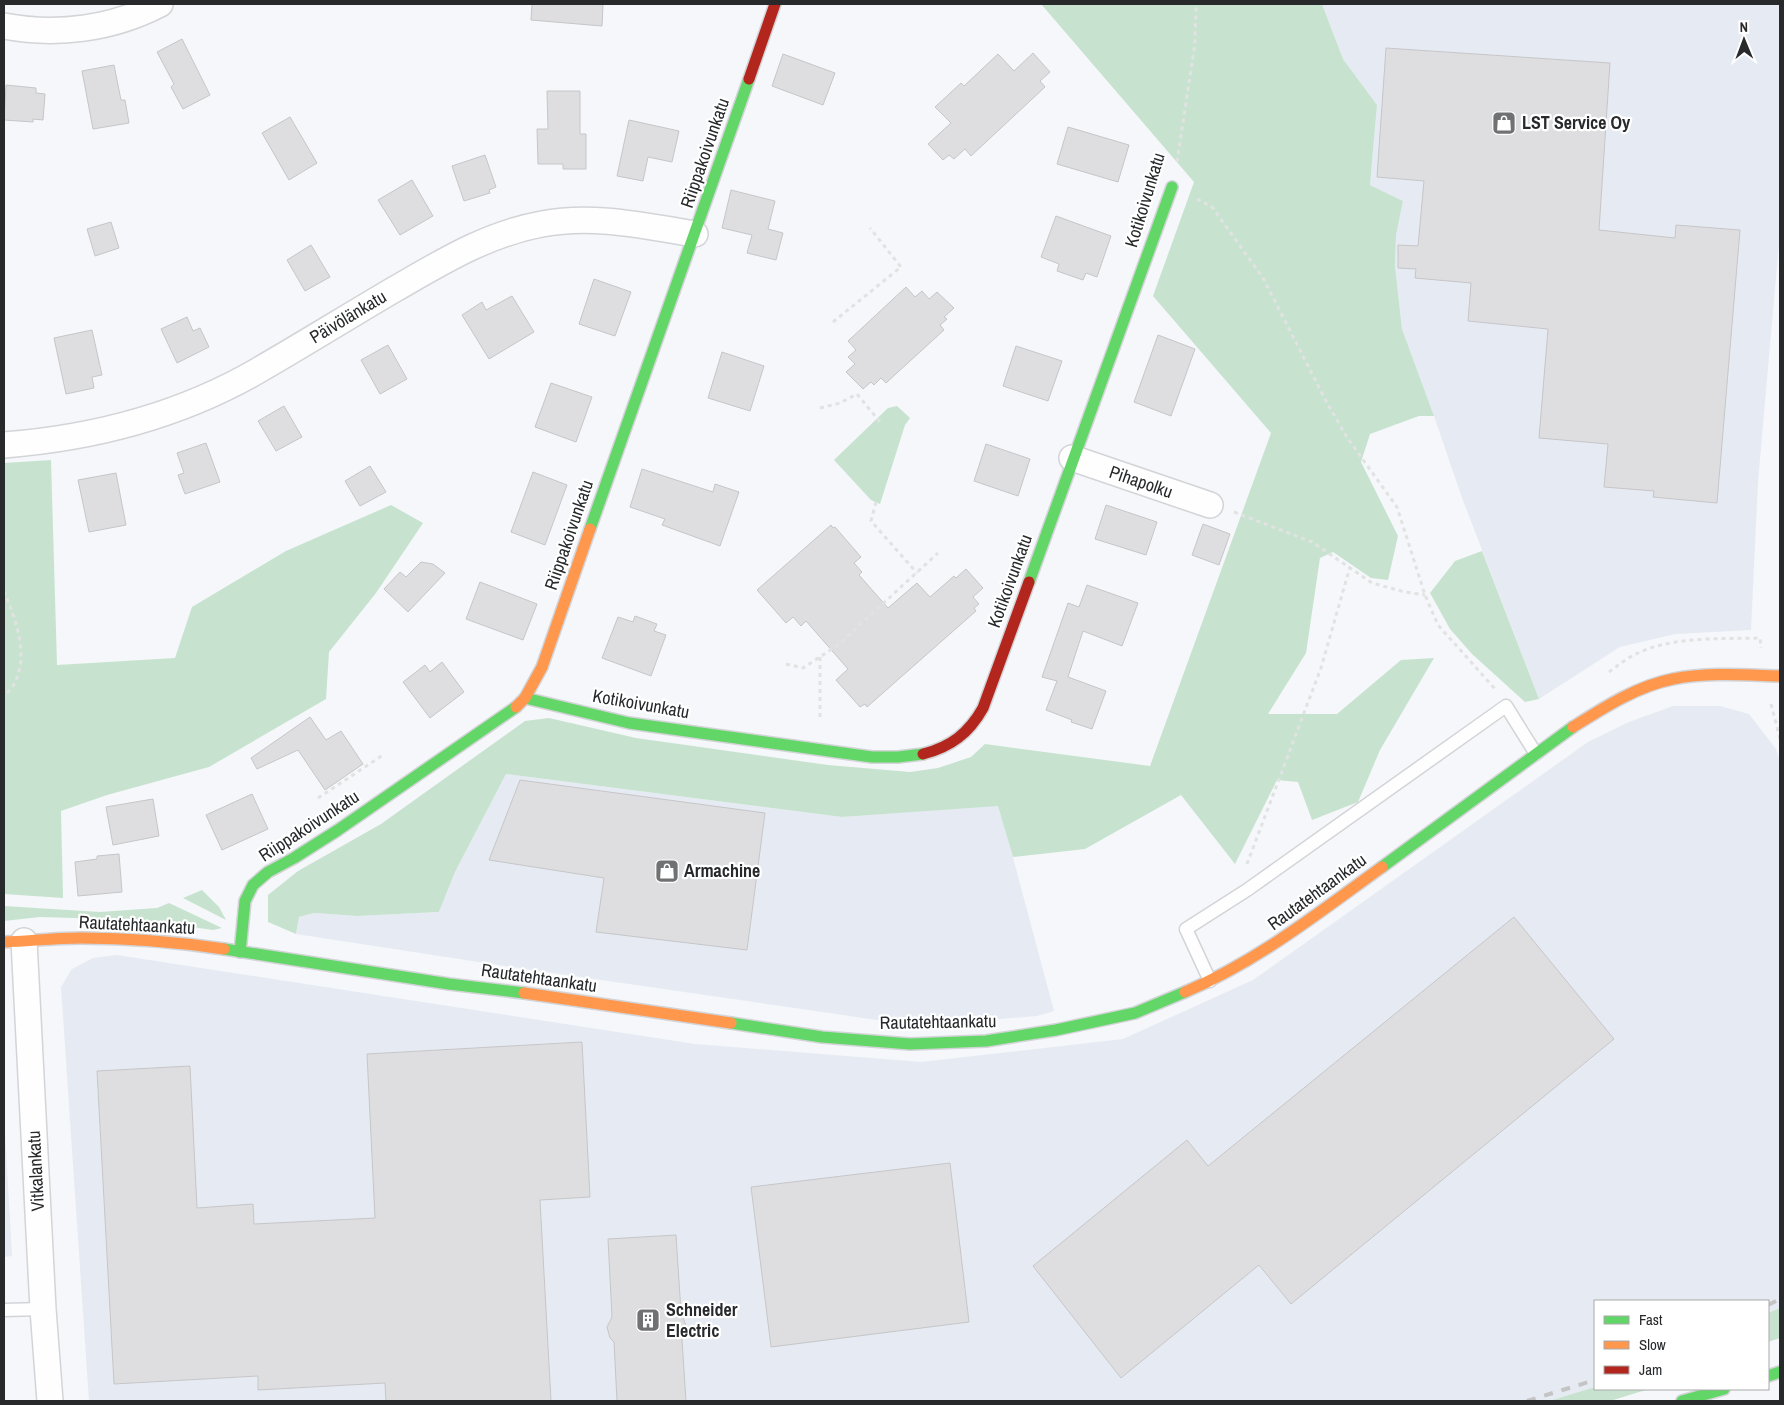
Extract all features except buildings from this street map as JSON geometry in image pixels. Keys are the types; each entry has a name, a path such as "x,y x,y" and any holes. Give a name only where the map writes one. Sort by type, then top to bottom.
{"street":[{"path":"4,26 40,31 67,31 124,20 160,4"},
{"name":"Riippakoivunkatu","path":"240,952 246,901 253,885 268,872 338,830 423,772 500,719 525,698 542,667 579,558 696,234 775,4"},
{"name":"Kotikoivunkatu","path":"525,698 629,723 872,757 901,758 924,754 943,748 958,739 970,728 983,708 1072,458 1172,187"},
{"name":"Päivölänkatu","path":"4,445 40,442 91,434 135,423 204,398 257,371 446,259 494,236 543,224 596,220 624,222 696,234"},
{"name":"Pihapolku","path":"1072,458 1210,505"},
{"name":"Rautatehtaankatu","path":"14,941 81,938 197,945 449,984 527,993 822,1037 910,1044 986,1041 1056,1030 1135,1013 1210,980 1269,948 1564,733 1607,706 1672,679 1712,675 1780,676"},
{"name":"Vitkalankatu","path":"14,941 50,1401"},
{"path":"1682,1401 1720,1390"}],"lane":[{"path":"1210,980 1186,929 1247,890 1506,706 1536,754"},
{"path":"4,1310 43,1309"}],"path":[{"name":"Kotikoivunkatu","path":"1172,187 1182,135 1195,43 1196,4"},
{"path":"1172,187 1212,207 1263,278 1326,401 1348,439 1397,507 1425,594 1438,625 1494,687 1506,706"},
{"path":"833,322 901,267 870,228"},
{"path":"820,408 840,404 857,394 880,422"},
{"path":"876,502 871,522 916,573"},
{"path":"1210,505 1246,516 1312,542 1372,583 1405,592 1425,594"},
{"path":"786,664 803,668 838,645 938,553"},
{"path":"1247,890 1246,866 1321,668 1350,567"},
{"path":"4,591 17,623 20,647 20,668 14,685 4,696"},
{"path":"817,749 821,713 820,657"},
{"path":"1774,719 1780,739"},
{"path":"318,798 383,755"}],"shaded area":[{"path":"1322,4 1780,4 1779,243 1758,482 1751,630 1675,634 1620,647 1539,699 1461,495 1402,329 1395,266 1396,235 1403,201 1370,185 1377,105 1343,59"},
{"path":"1673,706 1720,706 1749,714 1776,749 1780,762 1780,1308 1769,1313 1769,1300 1594,1300 1594,1387 1549,1401 89,1401 61,987 72,969 93,958 117,955 695,1044 921,1062 1123,1039 1253,980 1588,742 1629,722"},
{"path":"506,774 842,817 999,805 1054,1011 1037,1016 978,1021 884,1021 296,934 299,917 314,913 357,916 439,912 455,872"},
{"path":"4,1115 12,1256 4,1257"}],"green space":[{"path":"1041,4 1322,4 1343,59 1377,105 1370,185 1403,201 1396,235 1395,266 1402,329 1434,416 1419,416 1370,434 1361,462 1398,536 1388,580 1371,578 1333,552 1320,558 1306,653 1268,714 1337,714 1401,660 1434,658 1380,750 1358,802 1312,820 1298,782 1277,780 1235,864 1181,795 1085,849 1013,857 998,806 842,817 506,774 455,872 439,912 357,916 314,913 299,917 296,934 268,922 268,895 298,871 381,824 525,721 549,718 636,738 828,765 910,772 938,768 971,757 985,744 1150,766 1271,433 1153,296 1194,182"},
{"path":"897,406 910,418 905,425 880,504 871,500 834,460 888,408"},
{"path":"51,460 57,665 175,658 192,607 286,551 391,505 423,523 376,593 329,652 326,699 209,767 107,795 61,811 63,898 4,894 4,463"},
{"path":"1482,551 1539,699 1525,702 1472,654 1450,629 1430,593 1455,561"},
{"path":"202,890 219,907 226,920 183,898"},
{"path":"169,903 222,928 213,930 142,920 40,917 4,921 4,906 100,912 157,908"},
{"path":"1780,1308 1780,1338 1769,1342 1769,1313"},
{"path":"1594,1387 1594,1390 1646,1390 1610,1401 1549,1401"}],"railway":[{"path":"1769,1304 1780,1299"},
{"path":"1527,1401 1594,1380"}],"traffic: fast":[{"path":"590,529 749,79"},
{"path":"1029,582 1172,187"},
{"path":"525,698 629,723 872,757 898,757 923,754"},
{"path":"240,952 245,901 253,885 268,872 338,830 516,707"},
{"path":"1382,867 1573,727"},
{"path":"224,949 449,984 524,993"},
{"path":"731,1023 822,1037 910,1044 986,1041 1056,1030 1135,1013 1185,992"},
{"path":"1769,1376 1780,1372"},
{"path":"1682,1401 1720,1390"}],"traffic: slow":[{"path":"516,707 525,698 542,667 590,529"},
{"path":"1573,727 1621,698 1660,682 1686,677 1713,675 1780,676"},
{"path":"1185,992 1212,980 1263,951 1311,919 1382,867"},
{"path":"4,942 72,938 117,939 171,942 224,949"},
{"path":"524,993 731,1023"}],"traffic: jam":[{"path":"749,79 775,4"},
{"path":"923,754 951,743 965,732 978,717 1029,582"}],"place":[{"name":"LST Service Oy","path":"1504,123"},
{"name":"Armachine","path":"667,871"},
{"name":"Schneider Electric","path":"648,1320"}]}
